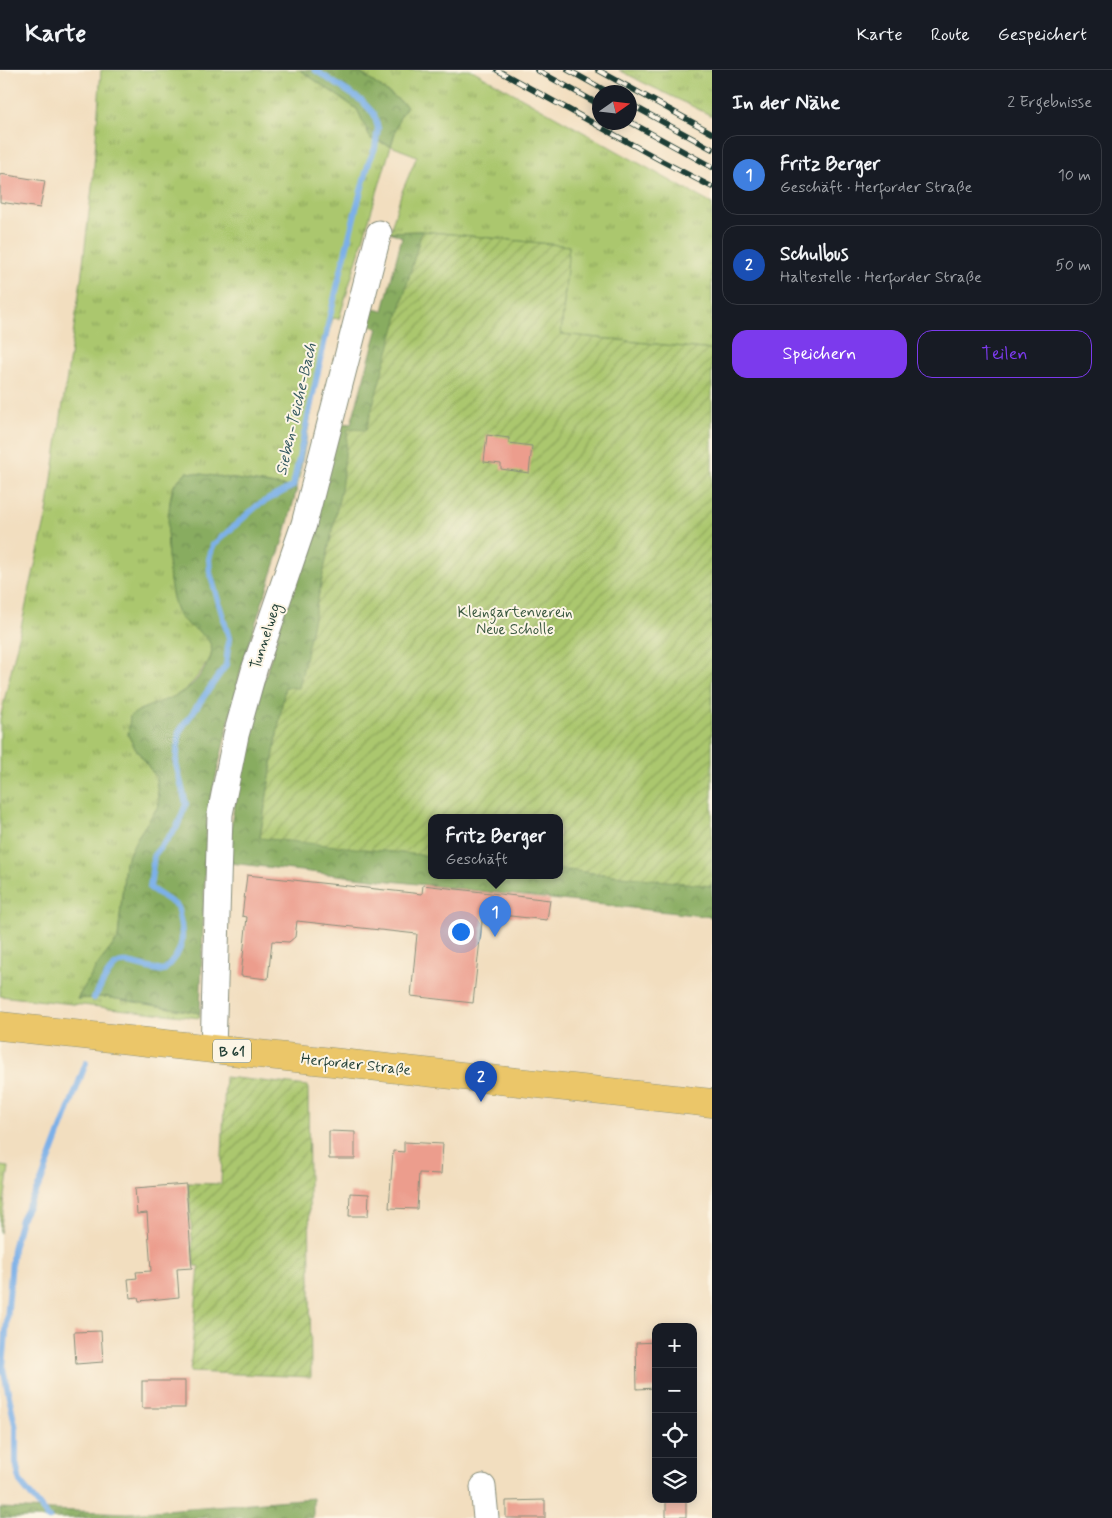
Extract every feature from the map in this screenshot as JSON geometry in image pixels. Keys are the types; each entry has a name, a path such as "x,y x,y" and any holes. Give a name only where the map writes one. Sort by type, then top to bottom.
{"main road":[{"name":"Herforder Straße","path":"0,1026 712,1103"}],"street":[{"name":"Tunnelweg","path":"213,1050 220,814 236,736 255,667 304,524 379,233"},
{"path":"483,1487 486,1518"}],"green space":[{"path":"101,70 300,70 357,109 371,139 391,146 339,319 333,318 322,357 297,488 187,472 175,484 172,491 169,512 169,561 173,593 180,614 186,622 207,639 212,651 196,679 182,692 167,700 139,710 128,735 156,777 159,805 137,838 125,863 118,939 99,963 77,999 105,997 200,1013 200,1018 0,996 0,719 47,513 81,280 93,179"},
{"path":"300,70 356,70 407,106 399,119 391,146 371,139 357,109"},
{"path":"356,70 472,70 712,204 712,350 561,334 569,246 422,231 390,232 401,194 417,156 391,146 399,119 407,106"},
{"path":"619,70 712,70 712,116 642,82"},
{"path":"422,231 366,431 348,430 341,490 299,689 285,687 260,837 428,856 428,879 563,879 563,869 712,886 712,917 230,863 232,819 246,742 340,423 351,424 378,328 364,324 369,308 383,311 402,237 390,232"},
{"name":"Kleingartenverein Neue Scholle","path":"422,231 569,246 561,334 712,350 712,886 563,869 563,814 428,814 428,856 260,838 285,687 299,688 341,490 348,429 366,430"},
{"path":"187,472 297,488 285,534 243,661 207,815 200,1013 105,997 77,999 99,963 118,939 125,863 137,838 159,805 156,777 128,735 130,716 183,692 201,675 212,653 211,646 204,636 181,618 176,607 169,574 168,533 171,498 175,484"},
{"path":"225,1077 308,1086 311,1377 190,1372 199,1266 194,1266 188,1183 221,1184"},
{"path":"0,1166 9,1167 0,1233"},
{"path":"313,1498 313,1518 0,1518 0,1508 128,1513"}],"building":[{"path":"0,174 45,181 40,208 0,202"},
{"path":"487,435 509,438 509,443 532,446 529,473 501,469 501,464 484,462"},
{"path":"247,875 422,894 423,885 550,900 547,920 483,913 473,1003 411,996 417,934 297,921 295,937 289,942 272,941 268,979 241,976 247,917 242,916"},
{"path":"329,1131 355,1132 355,1159 329,1159"},
{"path":"404,1142 443,1144 441,1174 419,1173 417,1209 389,1208 393,1151 404,1152"},
{"path":"186,1184 192,1268 177,1269 179,1297 139,1301 138,1297 130,1298 128,1279 137,1278 136,1272 151,1271 147,1213 137,1214 135,1188"},
{"path":"350,1193 369,1194 368,1216 349,1216"},
{"path":"101,1331 103,1362 76,1364 74,1332"},
{"path":"652,1342 652,1388 637,1389 636,1343"},
{"path":"142,1381 185,1381 185,1408 142,1408"},
{"path":"545,1500 545,1518 506,1518 506,1501"},
{"path":"666,1503 686,1503 686,1517 666,1517"}],"waterway":[{"name":"Sieben-Teiche-Bach","path":"94,998 109,972 120,963 163,971 180,949 182,934 177,906 150,888 154,855 177,827 186,804 176,764 179,732 226,665 229,638 210,573 209,559 213,545 258,505 293,486 330,316 356,209 369,162 375,148 378,128 374,114 362,101 315,70"},
{"name":"Sieben-Teiche-Bach","path":"49,1518 20,1482 16,1462 16,1429 3,1368 13,1249 21,1219 41,1182 86,1063"}],"railway":[{"path":"497,70 712,187"},
{"path":"537,70 592,101"},
{"path":"568,70 595,85"},
{"path":"598,70 712,133"},
{"path":"637,108 712,149"},
{"path":"637,126 712,167"}],"place":[{"name":"Fritz Berger","path":"495,937"},
{"name":"Schulbus","path":"481,1102"}]}
